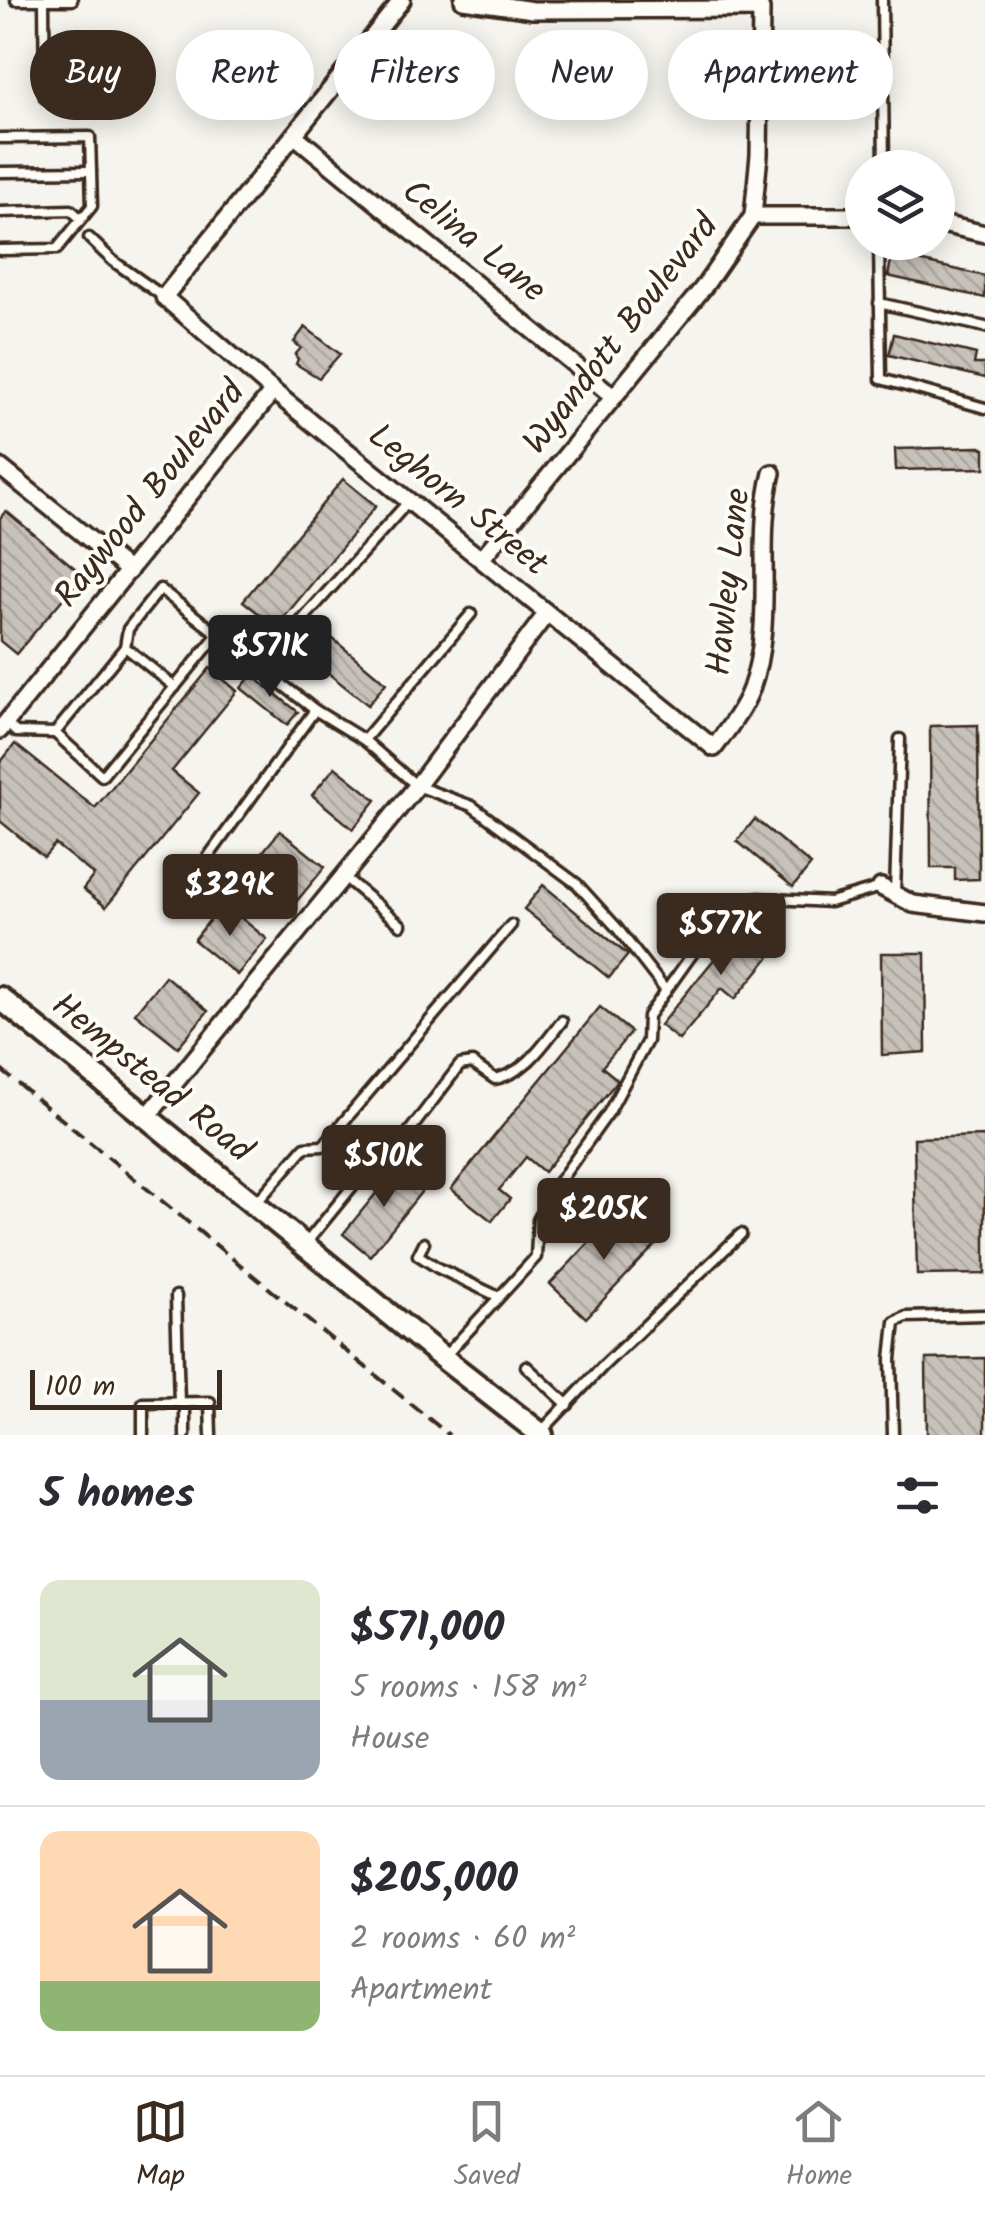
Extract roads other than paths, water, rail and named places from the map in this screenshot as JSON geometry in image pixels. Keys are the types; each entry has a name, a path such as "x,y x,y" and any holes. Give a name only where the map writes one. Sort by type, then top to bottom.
{"main road":[{"name":"Hempstead Road","path":"0,998 542,1434"}],"street":[{"path":"164,297 402,0"},
{"name":"Wyandott Boulevard","path":"463,0 534,10 761,9 759,155 752,216 703,288 482,558"},
{"name":"Celina Lane","path":"294,135 614,396"},
{"path":"752,216 845,216"},
{"path":"955,227 985,234"},
{"name":"Leghorn Street","path":"164,297 273,391 714,748"},
{"name":"Raywood Boulevard","path":"3,726 273,391"},
{"path":"0,466 129,571"},
{"name":"Hawley Lane","path":"714,748 741,710 756,672 762,634 765,512 772,473"},
{"path":"146,1117 417,786 547,613"},
{"path":"888,890 913,904 985,913"}],"lane":[{"path":"16,0 72,0"},
{"path":"44,0 44,30"},
{"path":"882,0 884,150"},
{"path":"0,138 90,137 92,206 57,249 0,250"},
{"path":"0,172 91,170"},
{"path":"0,212 71,210 81,219"},
{"path":"89,238 113,261 164,297"},
{"path":"879,260 881,380 985,408"},
{"path":"879,303 985,326"},
{"path":"261,666 409,500"},
{"path":"55,733 125,647 128,630 160,589 315,710 364,740 417,786 472,806 577,884 666,991"},
{"path":"364,740 471,614"},
{"path":"3,726 16,732 55,733 102,776 218,634"},
{"path":"125,647 175,688"},
{"path":"182,893 315,710"},
{"path":"443,1358 536,1257 538,1220 556,1186 609,1112 647,1041 648,1016 713,925 754,898 830,902 888,890 900,739"},
{"path":"344,876 401,926"},
{"path":"254,1205 304,1146 323,1146 512,925"},
{"path":"304,1246 360,1177 402,1141 460,1065 472,1063 496,1079 512,1076 527,1064 562,1020"},
{"path":"542,1434 604,1365 742,1234"},
{"path":"424,1243 418,1255 499,1298"},
{"path":"176,1296 185,1435"},
{"path":"893,1435 895,1322 906,1317 985,1315"},
{"path":"526,1366 568,1404"},
{"path":"143,1435 143,1404 210,1402 211,1435"}],"railway":[{"path":"0,1069 449,1435"}]}
